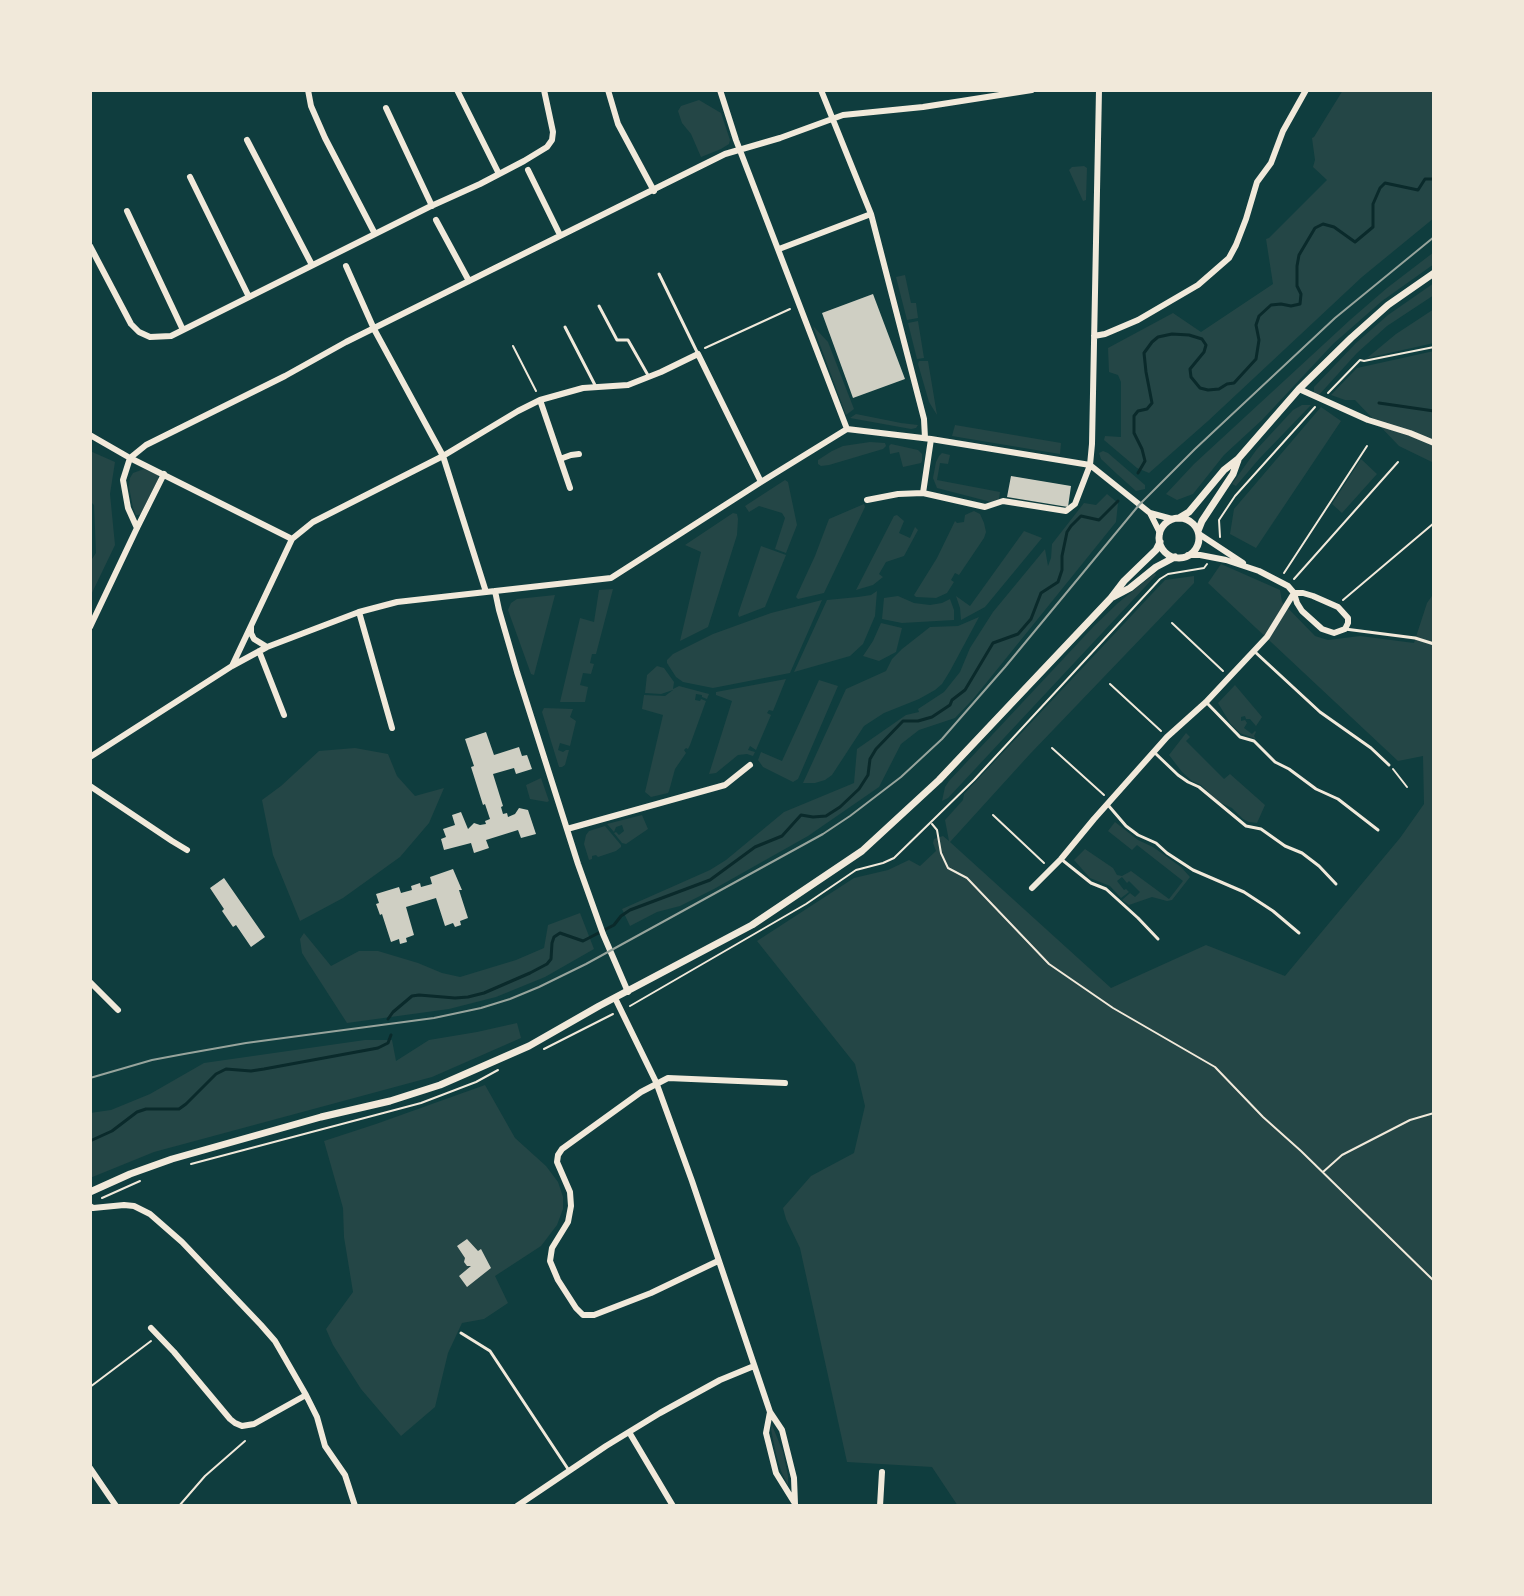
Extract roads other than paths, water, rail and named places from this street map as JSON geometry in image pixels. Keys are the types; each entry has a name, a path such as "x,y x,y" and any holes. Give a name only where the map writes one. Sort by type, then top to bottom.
{"street":[{"path":"308,90 311,106 325,138 375,234"},
{"path":"457,90 499,174"},
{"path":"90,246 131,324 150,337 171,336 499,174 547,147 553,132 544,90"},
{"path":"608,90 618,124 654,191"},
{"path":"720,90 847,429"},
{"path":"821,90 871,214 924,419 928,438 923,493"},
{"path":"137,528 124,493 124,471 130,458 146,445 725,154 843,115 923,107 1032,90"},
{"path":"867,500 923,493 985,507 1003,501 1066,511 1075,504 1090,465 1099,90"},
{"path":"1094,336 1138,320 1198,285 1229,258 1246,219 1257,182 1271,163 1283,131 1306,90"},
{"path":"386,108 432,206"},
{"path":"247,140 312,265"},
{"path":"528,170 560,235"},
{"path":"190,177 249,297"},
{"path":"127,211 183,330"},
{"path":"779,249 871,214"},
{"path":"436,220 469,281"},
{"path":"346,266 374,329 443,456 486,592"},
{"path":"90,1192 172,1159 426,1090 529,1046 752,925 819,882 870,844 939,780 1156,550 1166,522 1189,512 1299,389 1374,318 1434,273"},
{"path":"232,666 292,539 313,522 443,456 540,400 583,388 628,385 698,354 761,482"},
{"path":"1299,389 1368,420 1434,443"},
{"path":"540,400 570,488"},
{"path":"90,757 263,649 359,612 397,602 611,578 847,429 928,438 1090,465 1150,513 1192,522 1198,532 1246,565 1288,586 1302,611 1322,629 1334,633 1345,629 1348,618 1336,606 1303,593 1294,593"},
{"path":"90,435 292,539"},
{"path":"560,459 579,454"},
{"path":"1188,555 1198,546 1202,521 1233,474 1238,459"},
{"path":"90,627 164,474"},
{"path":"1150,513 1165,551 1175,557"},
{"path":"1111,598 1175,557 1200,555 1246,565"},
{"path":"495,591 567,829 628,992"},
{"path":"1032,888 1167,737 1206,702 1272,631 1294,593"},
{"path":"359,612 392,728"},
{"path":"251,622 251,633 263,649 284,715"},
{"path":"567,829 725,785 750,765"},
{"path":"90,786 187,850"},
{"path":"90,982 118,1010"},
{"path":"615,998 656,1082 770,1412 782,1430 794,1478 795,1505"},
{"path":"718,1261 651,1293 594,1315 583,1315 553,1271 550,1261 552,1248 571,1213 570,1192 557,1158 562,1149 656,1082 672,1077 785,1083"},
{"path":"90,1206 134,1206 156,1218 261,1325 275,1341 306,1395 317,1417 325,1446 345,1475 355,1506"},
{"path":"151,1328 235,1423 242,1426 254,1424 306,1395"},
{"path":"517,1506 683,1399 754,1366"},
{"path":"770,1412 766,1433 776,1473 795,1505"},
{"path":"629,1432 673,1506"},
{"path":"90,1468 116,1506"},
{"path":"880,1506 882,1472"}],"lane":[{"path":"659,274 698,354"},
{"path":"599,306 617,340 628,340 649,377"},
{"path":"565,327 596,387"},
{"path":"1345,629 1415,638 1434,644"},
{"path":"1254,651 1320,712 1371,748 1389,765"},
{"path":"1206,702 1240,737 1254,741 1275,762 1316,789 1338,799 1378,830"},
{"path":"1155,753 1178,775 1199,787 1246,826 1261,829 1285,846 1302,853 1336,884"},
{"path":"1109,803 1126,826 1138,835 1156,843 1193,870 1244,892 1299,933"},
{"path":"1061,859 1091,883 1106,889 1158,939"},
{"path":"461,1333 490,1351 569,1471"}],"waterway":[{"path":"1138,473 1145,461 1134,433 1134,416 1152,403 1144,353 1152,342 1158,337 1172,334 1202,339 1206,345 1204,352 1190,369 1191,377 1200,388 1208,390 1234,383 1256,359 1259,316 1271,305 1300,304 1301,294 1297,286 1299,255 1315,228 1323,224 1334,227 1355,242 1373,227 1373,204 1385,183 1418,190 1425,179 1434,179"},
{"path":"1379,403 1434,411"},
{"path":"388,1019 412,996 468,997 530,973 551,959 554,937 560,933 583,941 614,925 630,910 710,880 755,847 782,836 801,815 826,816 840,807 859,789 868,775 870,759 876,749 903,721 932,717 950,705 965,690 993,643 1018,634 1031,619 1041,593 1058,582 1067,532 1071,526 1081,516 1099,520 1118,501"},
{"path":"90,1141 112,1131 137,1112 179,1109 216,1074 226,1069 251,1071 378,1048 388,1043 391,1035"}],"tram line":[{"path":"90,1078 152,1060 246,1043 434,1018 510,999 586,964 823,834 901,777 942,739 1139,505 1195,449 1335,318 1434,237"}]}
